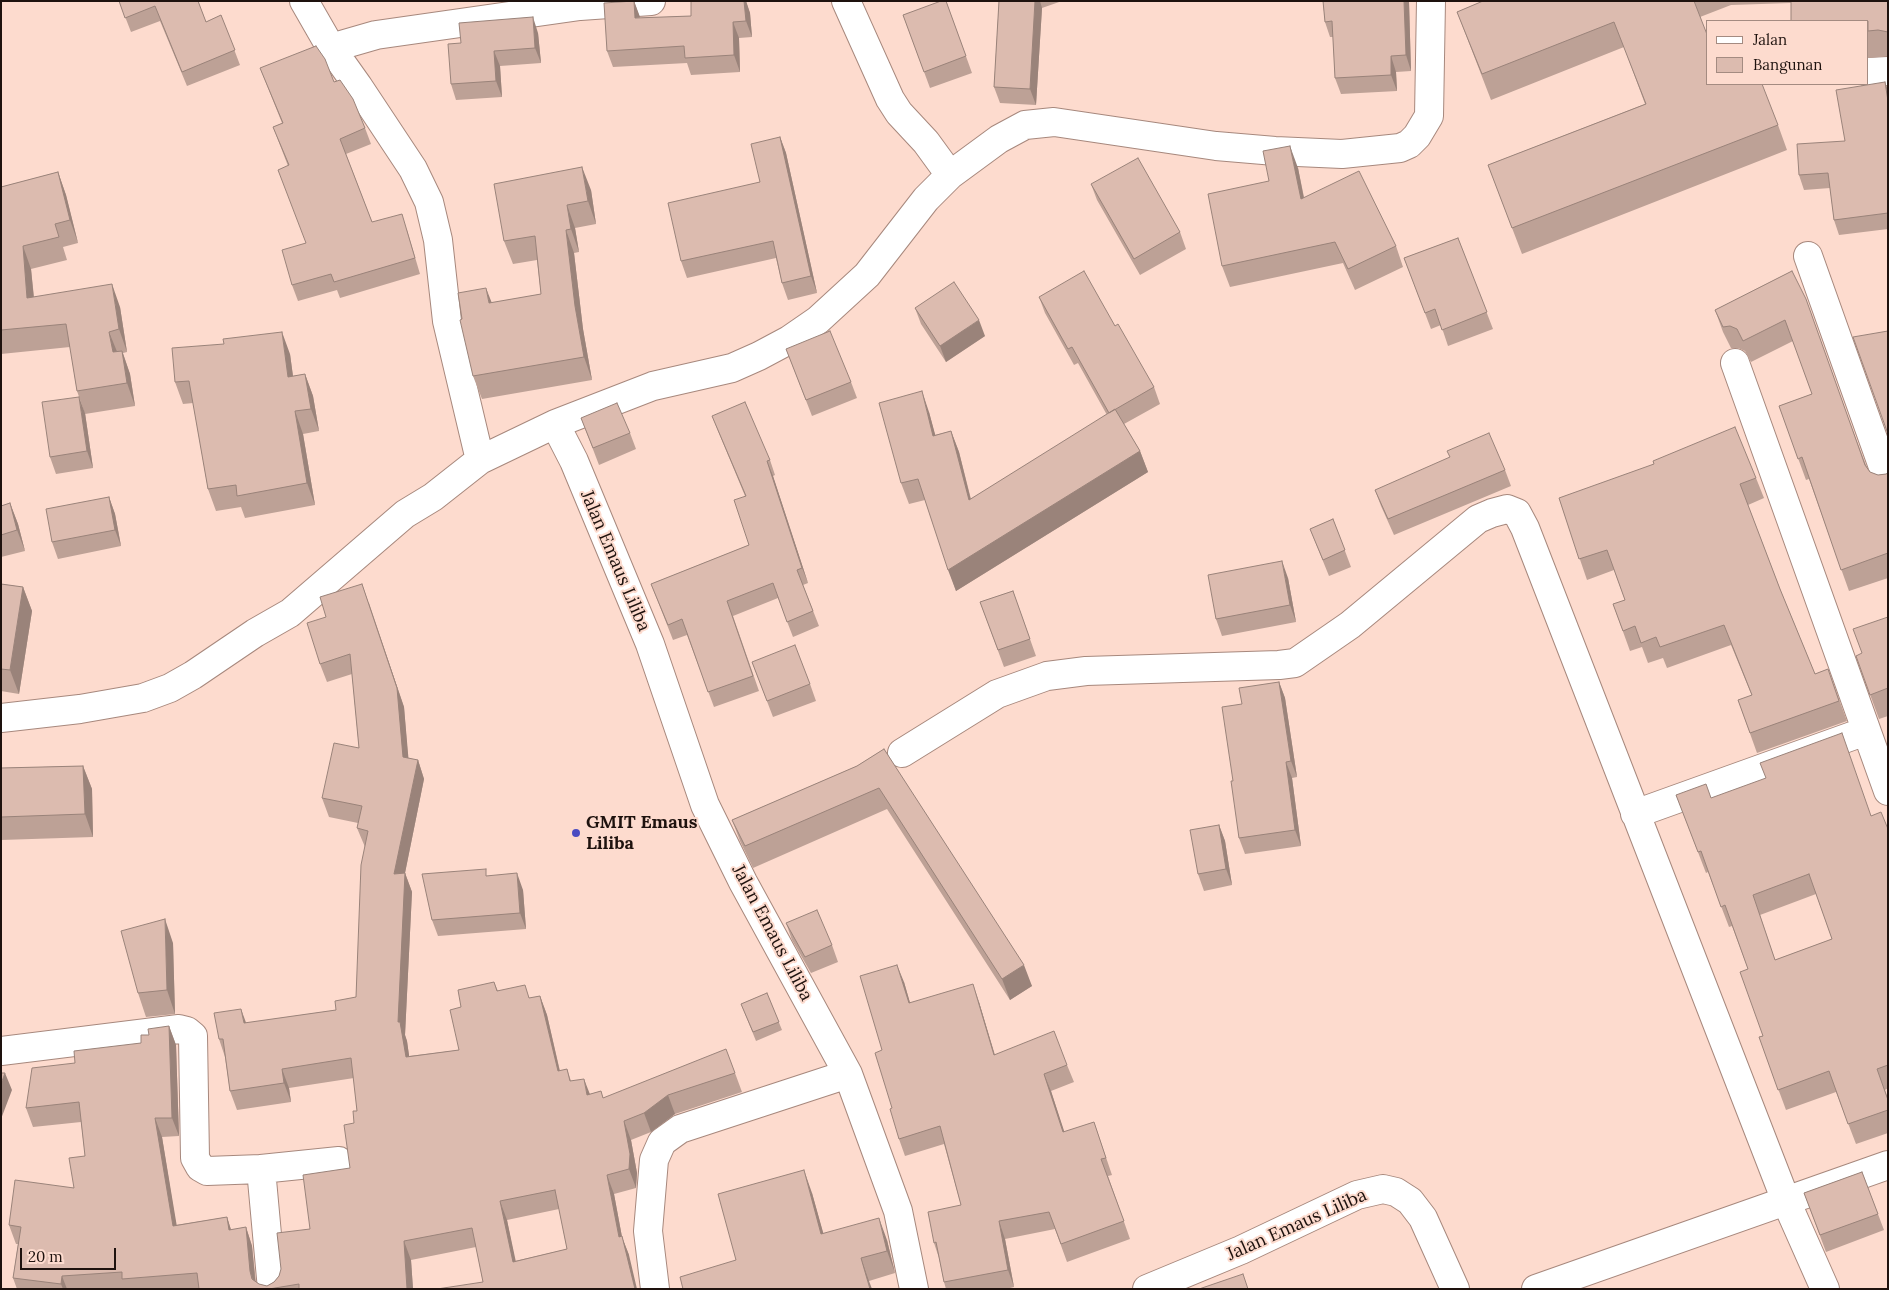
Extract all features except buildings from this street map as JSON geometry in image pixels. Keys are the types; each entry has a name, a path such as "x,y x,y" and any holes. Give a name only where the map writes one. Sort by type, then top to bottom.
{"street":[{"path":"304,1 331,48 413,169 429,202 438,240 447,321 480,460"},
{"path":"331,48 376,35 580,6 651,1"},
{"path":"847,1 898,113 926,142 950,175"},
{"path":"1,718 80,709 143,698 170,688 193,675 255,633 290,613 405,514 433,498 480,460 555,424 653,386 732,368 789,340 818,320 867,275 926,199 950,175 999,139 1025,125 1054,122 1216,146 1275,151 1342,154 1400,148 1409,144 1417,136 1429,116 1431,1"},
{"path":"1869,72 1888,71"},
{"path":"1808,256 1888,481"},
{"path":"1735,363 1888,790"},
{"name":"Jalan Emaus Liliba","path":"555,424 574,461 650,644 705,805 744,882 848,1074 898,1211 914,1289"},
{"path":"902,753 997,694 1047,676 1086,670 1296,663 1350,625 1478,519 1507,509 1517,514 1525,528 1786,1200 1825,1289"},
{"path":"1635,814 1866,731"},
{"path":"1,1051 179,1029 187,1031 193,1036 195,1158 200,1167 207,1171 261,1169 339,1161"},
{"path":"655,1289 648,1232 654,1160 662,1142 680,1129 848,1074"},
{"path":"1536,1289 1888,1165"},
{"path":"261,1169 272,1289"},
{"name":"Jalan Emaus Liliba","path":"1147,1289 1241,1250 1358,1195 1383,1189 1396,1192 1410,1201 1423,1218 1455,1289"}],"place":[{"name":"GMIT Emaus Liliba","path":"576,833"}]}
